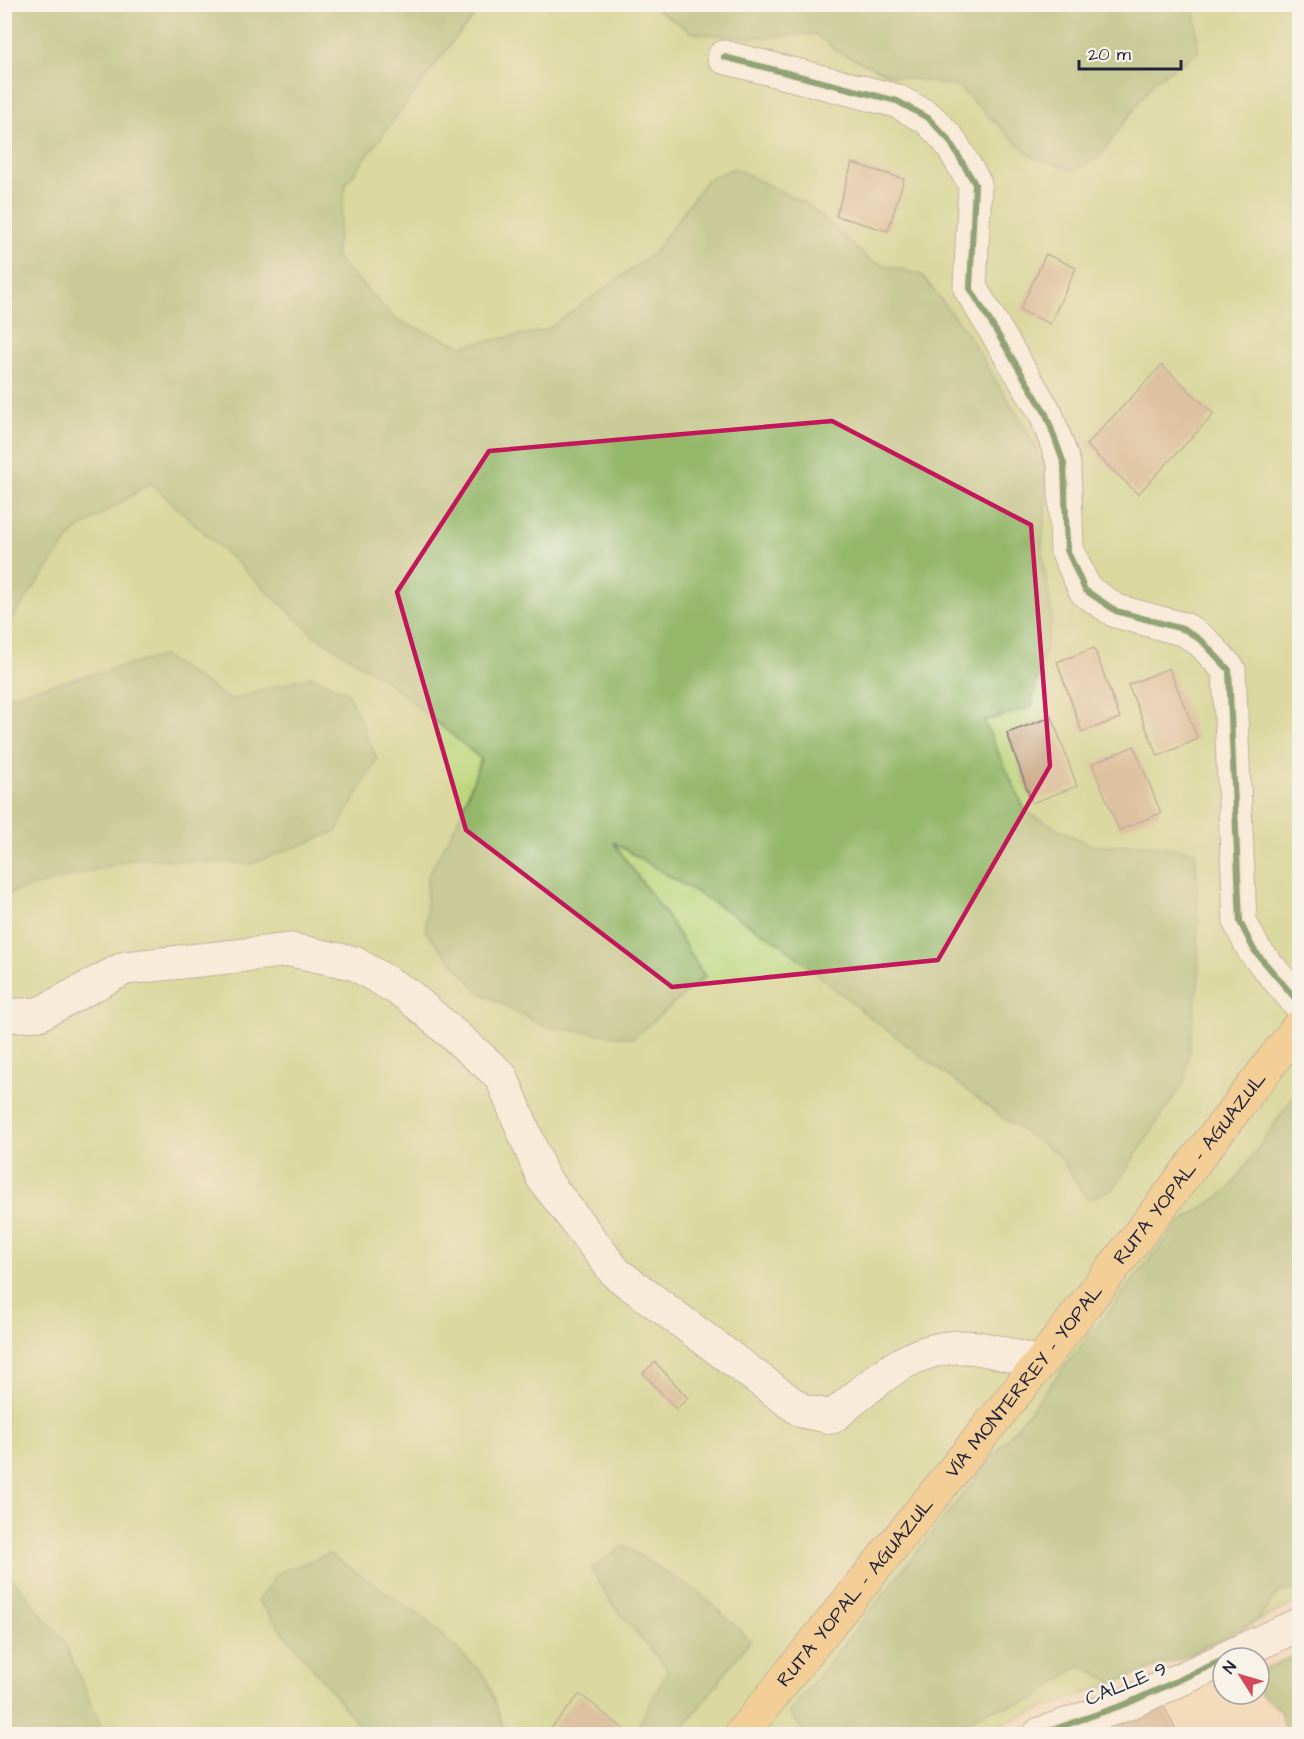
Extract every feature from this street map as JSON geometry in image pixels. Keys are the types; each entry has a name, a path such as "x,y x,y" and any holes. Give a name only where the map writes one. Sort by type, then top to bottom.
{"street":[{"path":"724,57 897,101 928,118 949,140 975,184 970,288 1047,414 1064,464 1067,550 1085,590 1116,611 1186,630 1203,642 1229,670 1240,922 1254,950 1299,1004"},
{"path":"4,1016 39,1014 125,968 291,950 354,963 408,994 501,1076 543,1178 616,1273 802,1411 832,1417 904,1360 934,1350 965,1347 1040,1363"},
{"name":"RUTA YOPAL - AGUAZUL","path":"741,1734 1040,1363 1299,1025"},
{"path":"1252,1646 1299,1624"},
{"path":"1040,1734 1126,1704 1211,1665"}],"highlighted area":[{"path":"832,421 1031,525 1050,766 938,960 672,987 466,830 397,592 489,451"}],"green space":[{"path":"5,5 1299,5 1299,1601 1182,1658 973,1734 5,1734"},
{"path":"5,5 484,5 453,41 346,184 335,256 396,320 462,346 546,330 654,253 706,180 734,168 808,205 871,261 922,275 967,334 1024,426 1048,470 1042,552 1052,618 1031,708 984,721 1026,812 1092,846 1143,844 1196,852 1199,976 1185,1080 1113,1190 1087,1199 1058,1154 1006,1120 862,1011 780,943 613,842 668,918 705,977 633,1038 546,1027 479,992 426,932 427,877 458,821 481,759 387,681 314,635 151,483 74,532 5,628"},
{"path":"650,5 1195,5 1198,52 1155,80 1098,159 1072,170 1032,157 958,87 890,75 837,51 815,34 749,38 693,33"},
{"path":"5,628 7,696 163,656 231,700 311,676 347,692 377,759 336,832 250,864 138,858 5,894"},
{"path":"1299,1089 1299,1589 1279,1592 1257,1621 1182,1658 1114,1683 1080,1665 1034,1700 987,1711 946,1734 806,1734 789,1713 1178,1224 1228,1191"},
{"path":"624,1546 700,1593 750,1640 679,1734 634,1734 668,1670 610,1601 591,1569"},
{"path":"329,1554 423,1617 486,1677 506,1734 366,1734 258,1601 277,1573"},
{"path":"4,1569 64,1641 104,1734 5,1734"},
{"path":"1299,1653 1299,1734 1285,1734 1280,1710 1271,1703 1271,1666"}],"building":[{"path":"852,163 904,179 888,231 836,216"},
{"path":"1046,254 1076,268 1050,324 1020,310"},
{"path":"1162,365 1214,414 1138,494 1086,445"},
{"path":"1094,648 1120,718 1082,732 1057,662"},
{"path":"1169,668 1198,739 1158,756 1128,685"},
{"path":"1052,717 1077,786 1032,803 1007,733"},
{"path":"1134,746 1161,813 1119,830 1092,764"},
{"path":"655,1362 688,1398 676,1409 643,1373"},
{"path":"580,1694 626,1731 623,1734 546,1734"},
{"path":"1161,1701 1178,1734 1096,1734"}],"cycle path":[{"path":"724,57 897,101 928,118 949,140 975,184 970,288 1046,414 1064,464 1067,550 1085,590 1116,611 1186,630 1203,642 1229,670 1240,922 1254,950 1300,1004"},
{"name":"CALLE 9","path":"1040,1734 1126,1704 1211,1665"}]}
